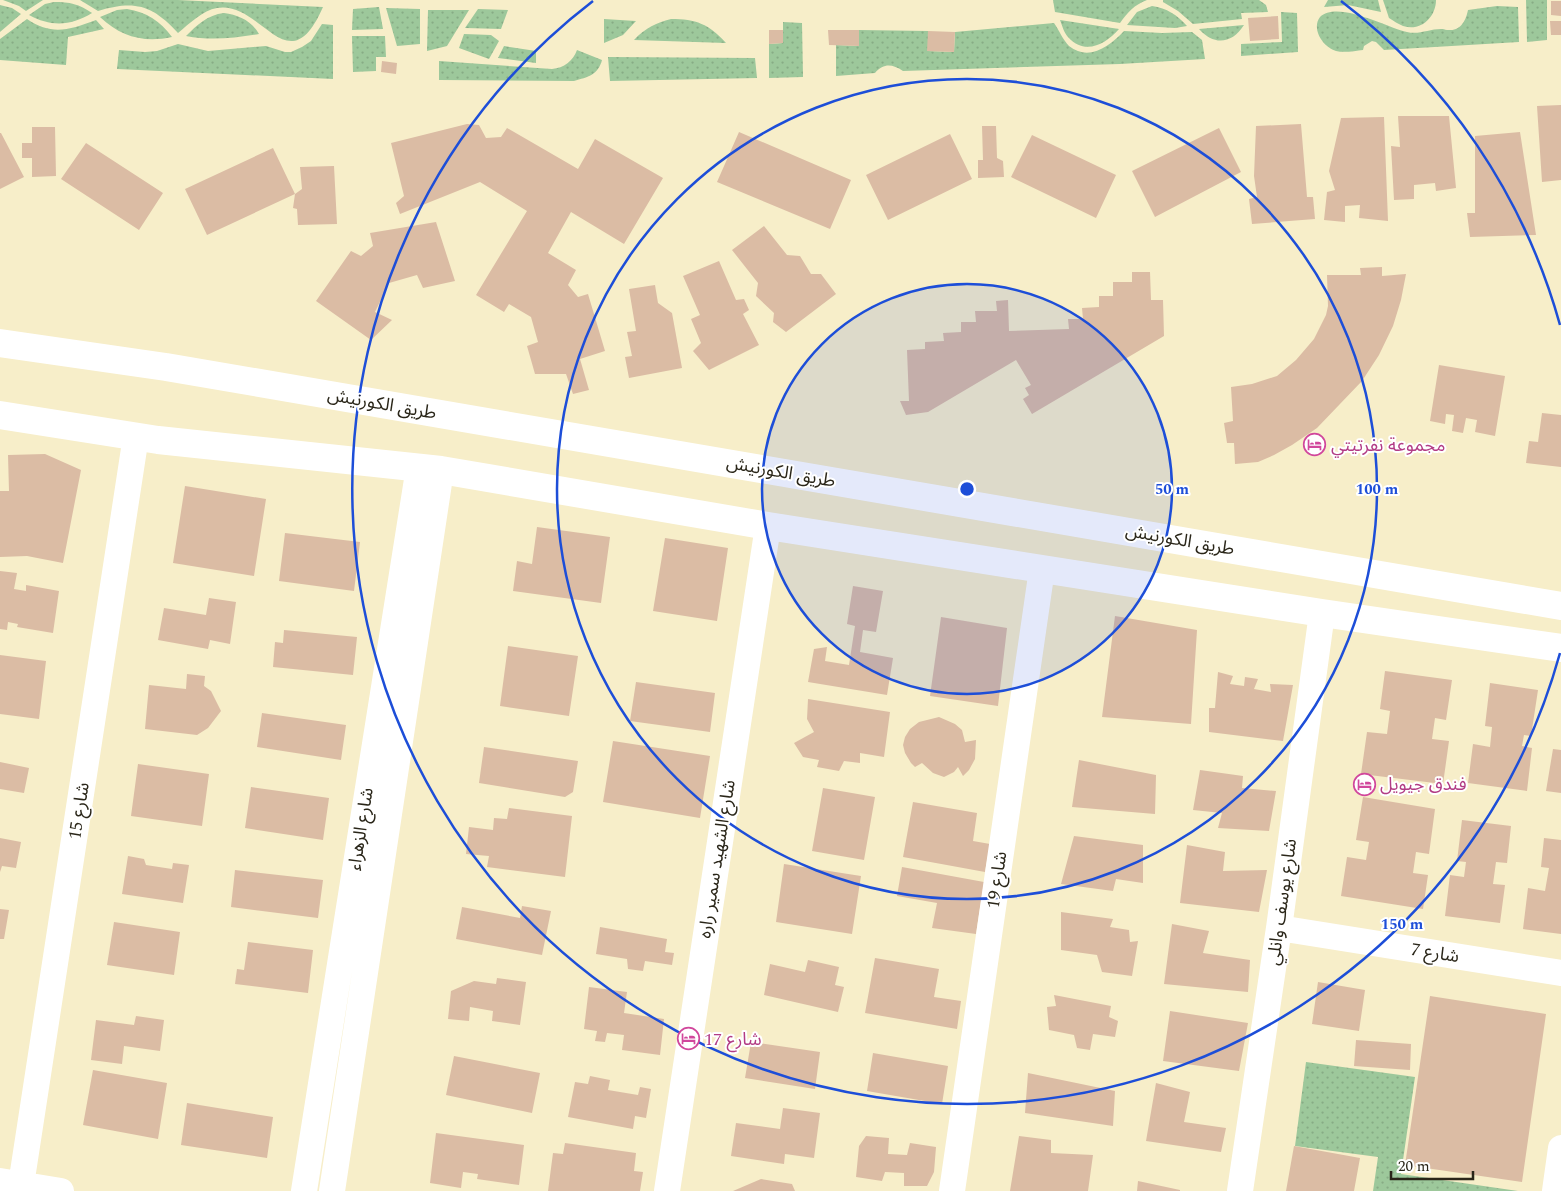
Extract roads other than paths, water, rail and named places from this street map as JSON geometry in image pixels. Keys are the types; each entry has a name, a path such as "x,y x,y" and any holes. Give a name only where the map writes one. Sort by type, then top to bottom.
{"street":[{"name":"طريق الكورنيش","path":"0,343 166,367 1561,606"},
{"path":"0,415 158,440 430,469 768,526 1322,613 1561,648"},
{"name":"شارع 15","path":"11,1183 136,436"},
{"name":"شارع الزهراء","path":"304,1191 430,469"},
{"name":"شارع الزهراء","path":"332,1191 430,469"},
{"name":"شارع الشهيد سمير راره","path":"667,1191 768,526"},
{"name":"شارع 19","path":"952,1191 1042,569"},
{"name":"شارع يوسف وانلي","path":"1240,1191 1279,928 1322,613"},
{"name":"شارع 7","path":"1279,928 1561,973"},
{"path":"1555,1191 1561,1148"},
{"path":"11,1183 61,1191"}],"place":[{"name":"مجموعة نفرتيتي","path":"1315,445"},
{"name":"فندق جيويل","path":"1364,784"},
{"name":"شارع 17","path":"688,1039"}]}
